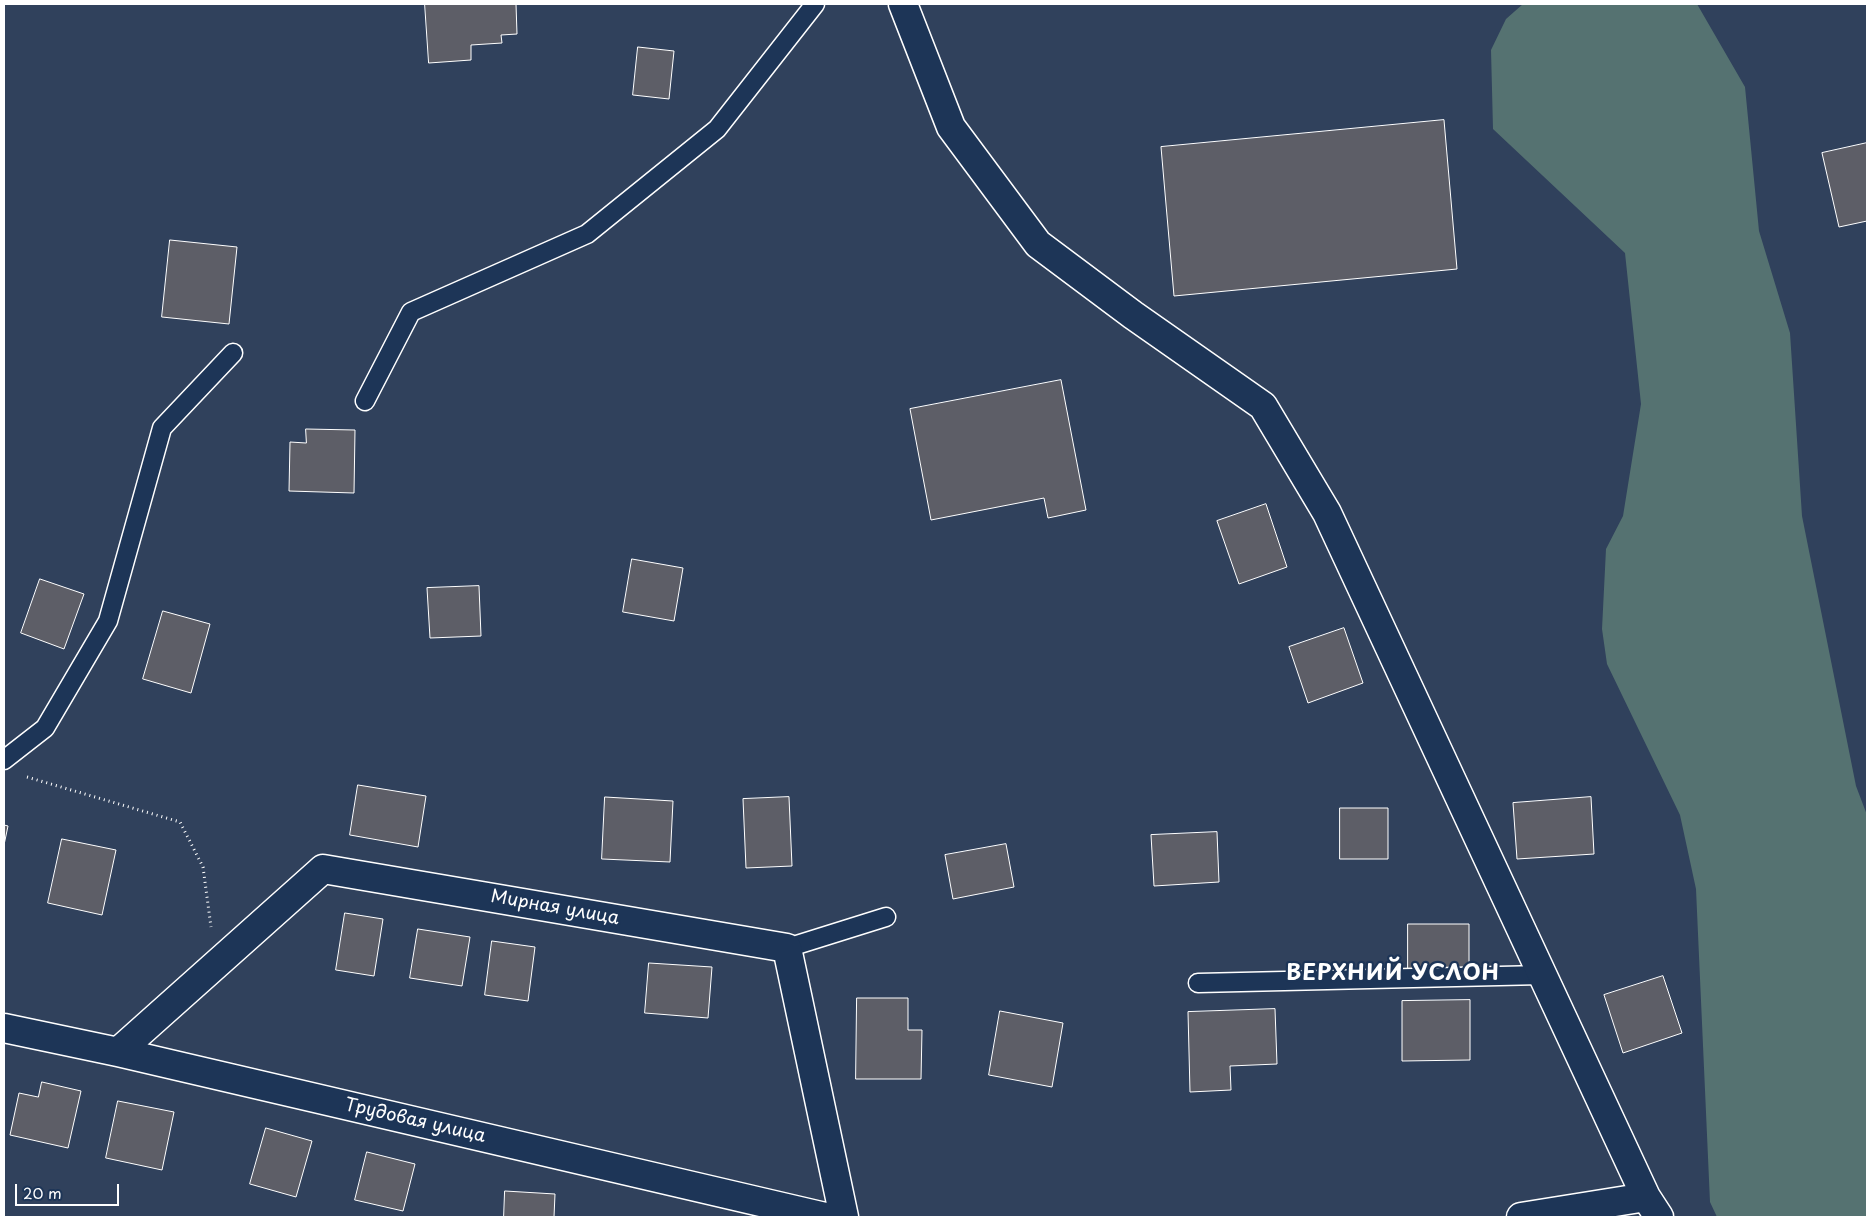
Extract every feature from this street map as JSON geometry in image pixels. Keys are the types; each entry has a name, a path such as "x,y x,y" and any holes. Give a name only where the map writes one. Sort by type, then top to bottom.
{"street":[{"path":"903,4 951,127 1038,244 1133,315 1263,406 1327,513 1652,1207 1521,1217"},
{"name":"Мирная улица","path":"215,965 323,869 786,948"},
{"path":"786,948 844,1217"},
{"path":"118,1052 215,965"},
{"name":"Трудовая улица","path":"4,1028 118,1052 825,1217"}],"lane":[{"path":"365,401 411,312 586,234 717,130 814,4"},
{"path":"4,760 45,728 108,621 162,428 233,353"},
{"path":"786,948 886,917"},
{"path":"1198,983 1542,975"}],"path":[{"path":"22,776 180,822 203,867 215,965"}],"green space":[{"path":"1523,4 1697,4 1745,87 1759,231 1790,333 1802,516 1856,786 1867,815 1867,1217 1717,1217 1710,1202 1696,889 1680,815 1607,664 1602,629 1606,549 1623,516 1641,404 1625,253 1493,129 1491,50 1506,19"}],"building":[{"path":"425,4 516,4 517,34 501,35 502,43 471,45 471,60 429,63"},
{"path":"638,47 674,51 669,99 633,95"},
{"path":"1444,120 1457,269 1174,296 1161,147"},
{"path":"1867,143 1867,221 1839,227 1822,153"},
{"path":"170,240 237,247 229,324 162,317"},
{"path":"1061,380 1086,510 1048,518 1044,498 931,520 910,409"},
{"path":"306,429 355,430 354,493 289,491 290,442 306,443"},
{"path":"1266,504 1287,567 1239,584 1217,521"},
{"path":"632,559 683,568 674,621 623,612"},
{"path":"40,579 84,594 64,649 21,633"},
{"path":"479,586 481,636 430,638 427,588"},
{"path":"163,611 210,624 191,693 143,679"},
{"path":"1344,628 1363,683 1308,703 1289,647"},
{"path":"358,785 426,796 418,847 350,835"},
{"path":"605,797 673,801 670,862 602,859"},
{"path":"789,797 792,866 746,868 743,799"},
{"path":"1591,797 1594,854 1517,859 1513,803"},
{"path":"1340,808 1388,808 1388,859 1340,859"},
{"path":"4,825 8,826 4,845"},
{"path":"1217,832 1219,882 1154,886 1151,835"},
{"path":"62,839 116,850 102,915 48,903"},
{"path":"1006,844 1014,887 953,899 945,855"},
{"path":"345,913 383,919 374,976 336,970"},
{"path":"1408,924 1469,924 1469,969 1408,969"},
{"path":"418,929 470,937 462,986 410,978"},
{"path":"492,941 535,947 528,1001 485,995"},
{"path":"649,963 712,967 708,1018 645,1013"},
{"path":"1663,976 1682,1033 1623,1053 1604,995"},
{"path":"857,998 908,998 908,1030 922,1030 921,1079 856,1079"},
{"path":"1470,1000 1470,1060 1402,1061 1402,1001"},
{"path":"1275,1009 1277,1064 1230,1066 1231,1090 1190,1092 1188,1012"},
{"path":"1000,1011 1063,1023 1052,1087 989,1075"},
{"path":"42,1082 81,1091 68,1148 10,1135 19,1093 38,1097"},
{"path":"118,1101 174,1112 162,1170 106,1158"},
{"path":"266,1128 312,1141 296,1197 250,1184"},
{"path":"367,1152 415,1164 403,1211 355,1200"},
{"path":"505,1191 555,1194 554,1217 504,1217"}],"district":[{"name":"ВЕРХНИЙ УСЛОН","path":"1393,974"}]}
